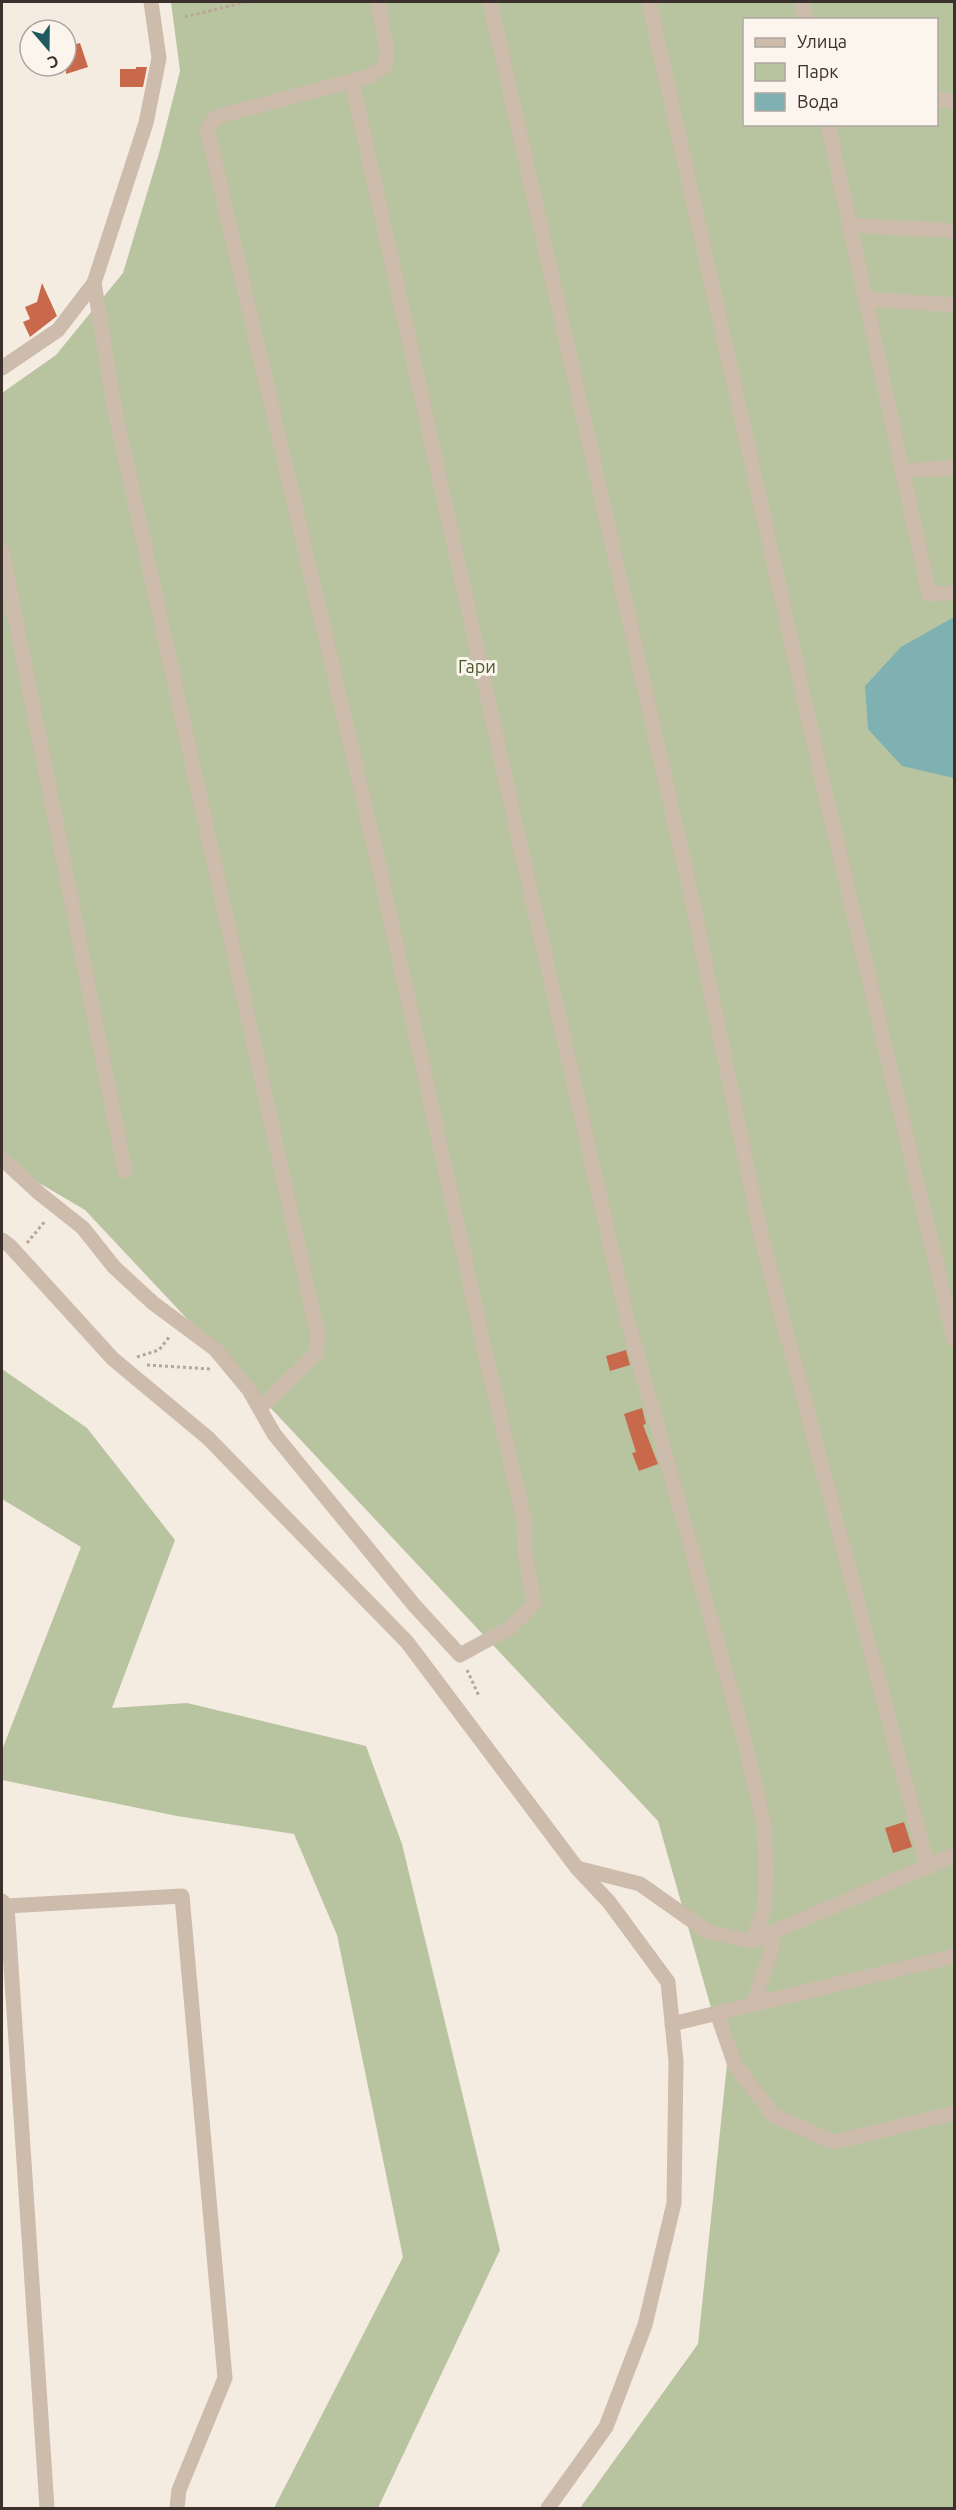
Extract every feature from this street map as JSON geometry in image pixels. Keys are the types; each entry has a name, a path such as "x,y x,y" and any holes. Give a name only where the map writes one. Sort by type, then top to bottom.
{"street":[{"path":"2,368 58,330 94,283 146,123 159,58 151,2"},
{"path":"2,1159 83,1228 114,1267 165,1312 215,1349 249,1390 274,1434 414,1605 460,1655 512,1627 534,1604 525,1553 524,1519 379,866 207,129 214,119 226,114 372,75 385,66 387,51 378,2"},
{"path":"490,2 690,890 762,1240 928,1868"},
{"path":"649,2 824,788 954,1339"},
{"path":"802,2 806,18"},
{"path":"352,81 627,1318 744,1738 764,1826 766,1870 764,1910 752,1941"},
{"path":"938,100 954,101"},
{"path":"828,126 929,594 954,592"},
{"path":"850,225 954,231"},
{"path":"94,283 116,411 318,1336 316,1354 263,1405"},
{"path":"866,300 954,305"},
{"path":"903,471 954,468"},
{"path":"2,551 125,1171"},
{"path":"2,1240 118,1363 208,1438 407,1642 577,1868 609,1902 668,1982 676,2061 674,2203 645,2325 606,2427 548,2508"},
{"path":"577,1868 640,1884 708,1932 752,1941 954,1855"},
{"path":"47,2508 3,1905 182,1896 225,2378 178,2490 177,2508"},
{"path":"753,2005 770,1954 774,1932"},
{"path":"672,2024 954,1956"},
{"path":"717,2013 735,2066 774,2116 834,2142 954,2113"}],"path":[{"path":"185,17 246,2"},
{"path":"18,1255 57,1207"},
{"path":"118,1363 159,1350 172,1333 165,1312"},
{"path":"118,1363 232,1370"},
{"path":"460,1655 479,1696"}],"green space":[{"name":"Гари","path":"171,2 954,2 954,2508 580,2508 698,2344 727,2064 658,1821 85,1210 2,1161 2,393 56,355 123,273 160,150 180,71"},
{"path":"2,1369 87,1428 175,1540 112,1708 187,1703 366,1746 402,1844 500,2250 378,2508 274,2508 403,2257 337,1935 294,1834 177,1816 2,1780 2,1750 81,1547 2,1499"}],"water":[{"path":"954,617 954,778 902,766 868,729 865,686 901,647"}],"building":[{"path":"80,43 88,67 78,70 78,44"},
{"path":"136,67 147,67 143,87 120,87 120,69 136,69"},
{"path":"42,283 57,316 30,337 23,322 30,319 25,307 37,302"},
{"path":"626,1350 630,1365 610,1371 606,1356"},
{"path":"642,1408 646,1424 643,1425 658,1464 639,1471 632,1453 636,1452 624,1414"},
{"path":"904,1822 912,1847 893,1853 885,1828"}]}
